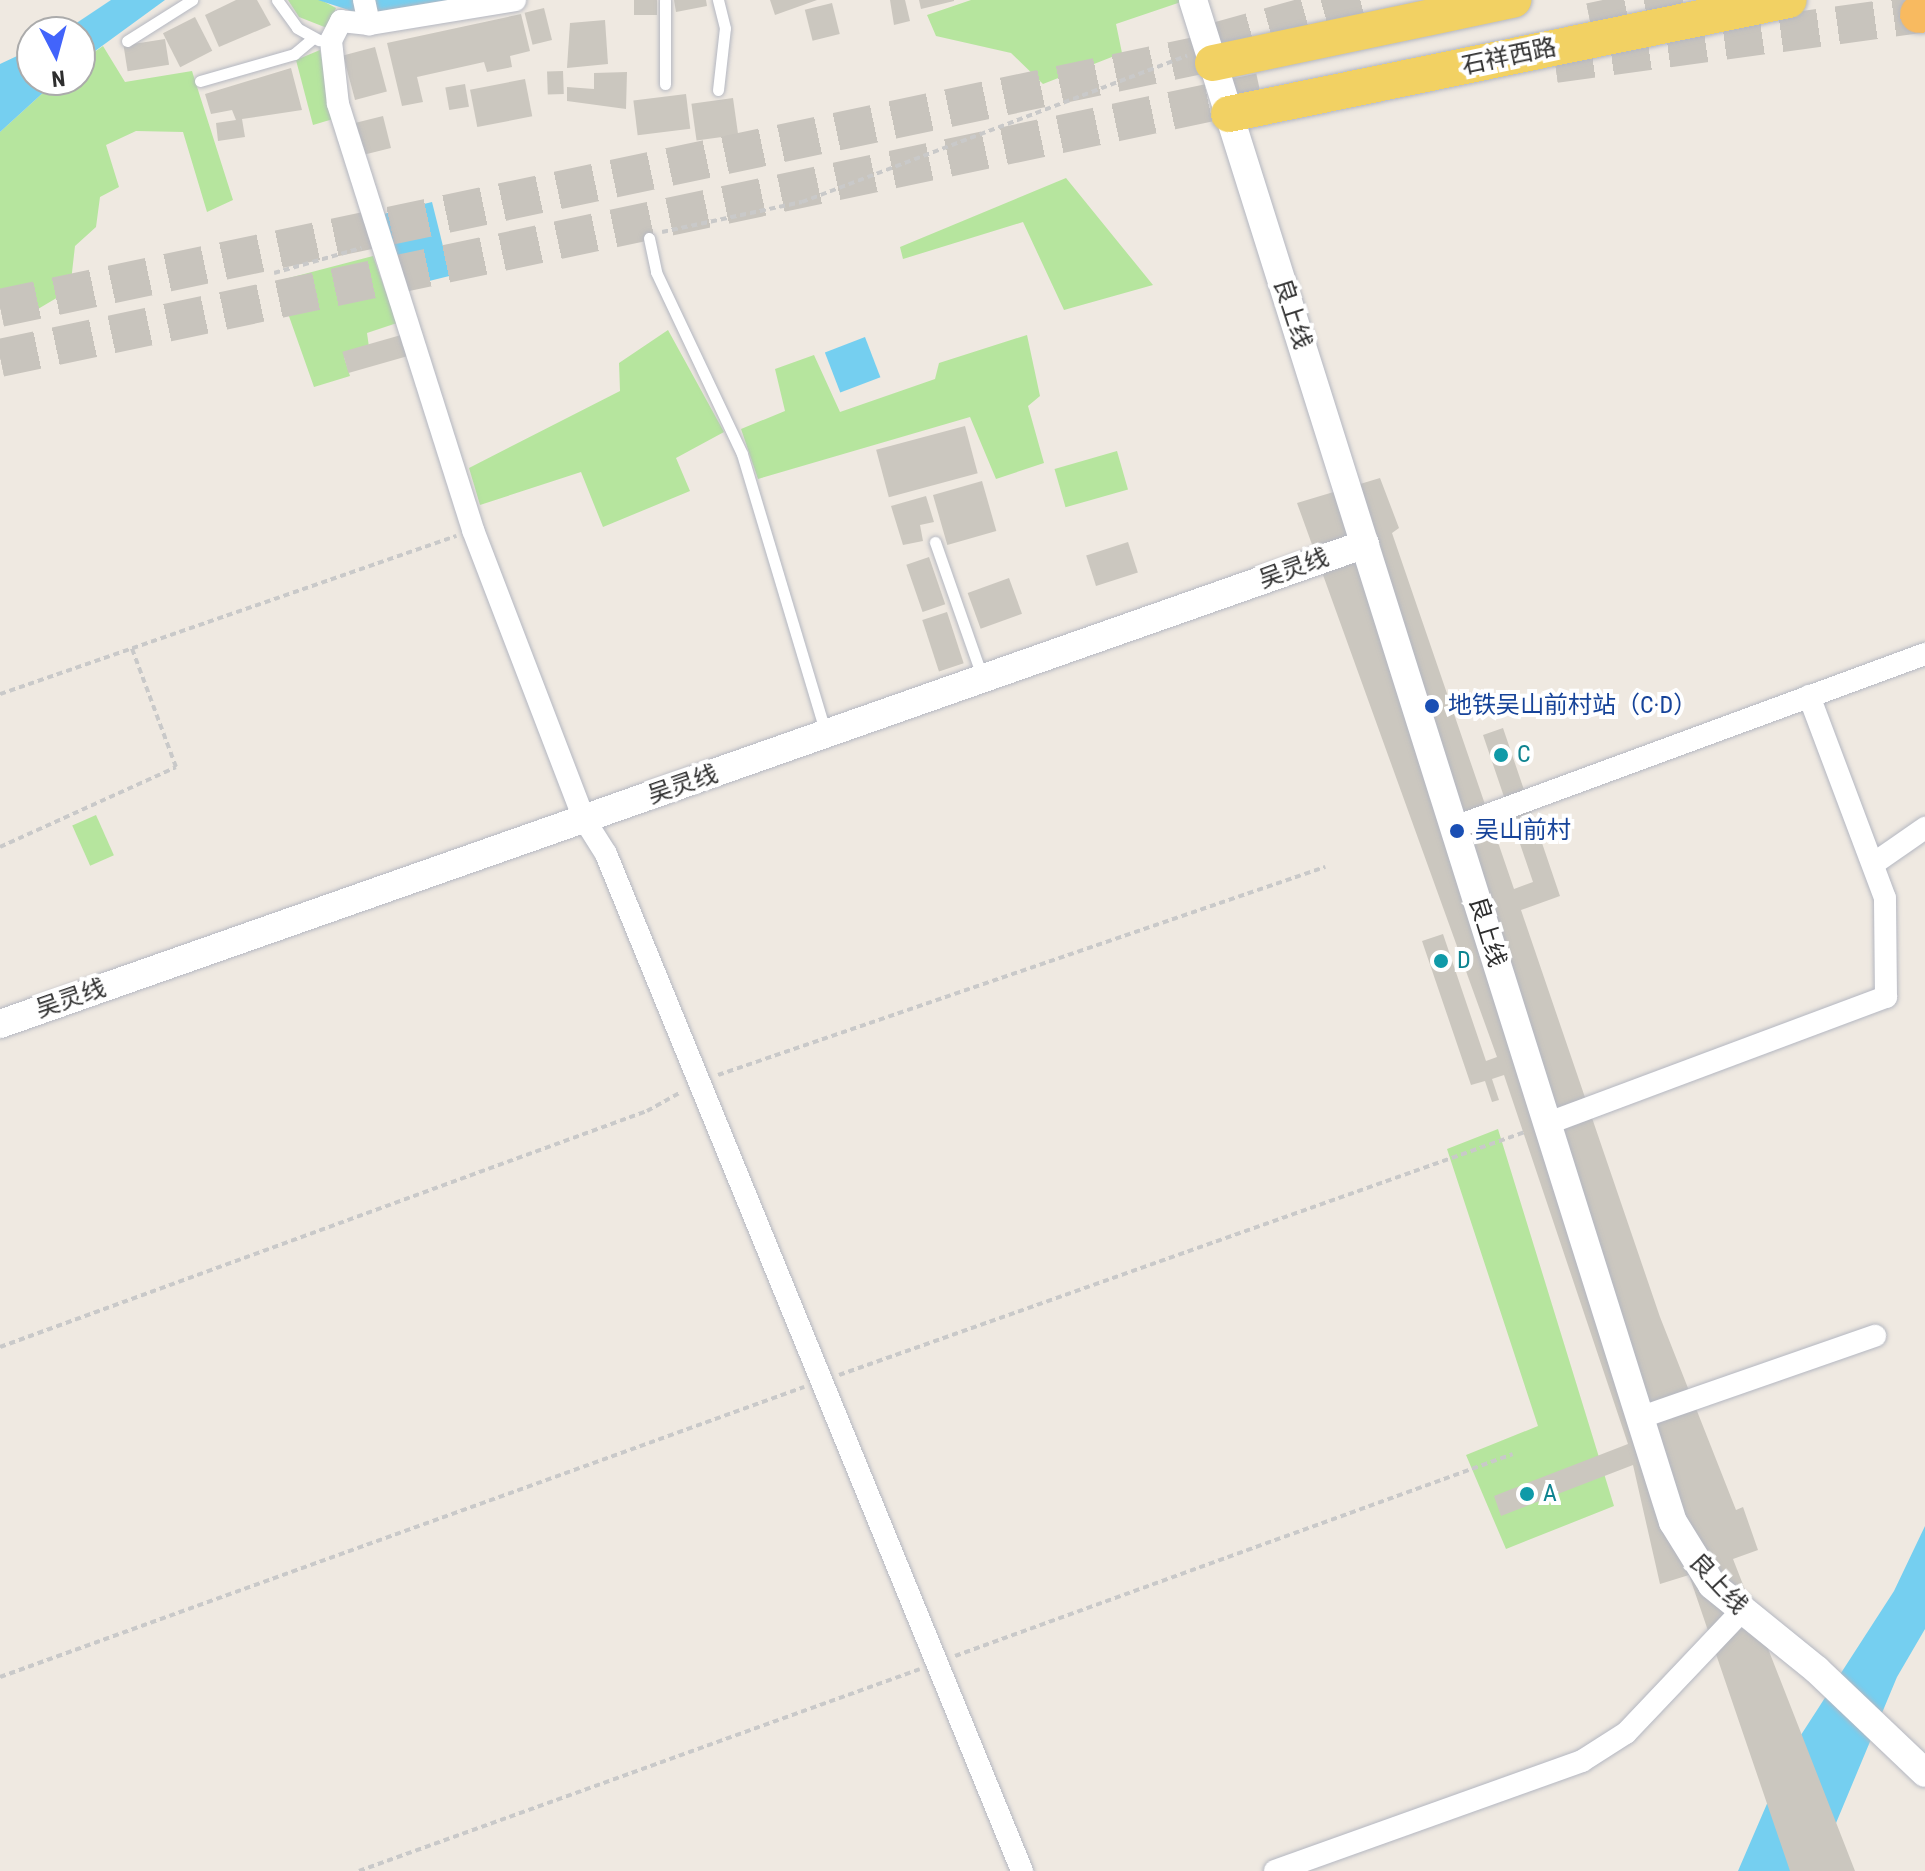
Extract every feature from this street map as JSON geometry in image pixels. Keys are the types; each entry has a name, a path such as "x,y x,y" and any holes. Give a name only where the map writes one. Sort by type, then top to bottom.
{"main road":[{"path":"1210,55 1513,0"},
{"name":"石祥西路","path":"1229,114 1789,0"}],"street":[{"path":"515,0 367,15 341,21 322,40 338,104 379,243 473,530 584,819 606,854 1022,1871"},
{"name":"良上线","path":"1193,0 1639,1418 1684,1547 1741,1612 1828,1681 1925,1773"},
{"name":"吴灵线","path":"0,1024 1365,544"},
{"path":"1455,827 1925,654"},
{"path":"1546,1124 1886,997 1885,898 1876,862 1809,696"},
{"path":"1876,862 1925,828"},
{"path":"1639,1418 1875,1336"},
{"path":"1275,1871 1582,1761 1626,1733 1741,1612"}],"lane":[{"path":"127,41 192,0"},
{"path":"200,81 294,54 322,40 277,0"},
{"path":"665,0 665,84"},
{"path":"718,0 725,28 718,90"},
{"path":"649,238 656,272 748,469 826,735"},
{"path":"935,542 984,679"}],"path":[{"path":"649,238 815,197 1210,55"},
{"path":"274,273 379,243"},
{"path":"0,694 131,646 473,530"},
{"path":"0,847 57,828 66,814 176,767 131,646"},
{"path":"0,1347 647,1111 699,1082 1325,867"},
{"path":"0,1677 1546,1124"}],"green space":[{"path":"288,0 321,0 336,8 327,28 299,17"},
{"path":"971,0 1181,2 1116,24 1122,53 1043,84 1011,53 936,36 927,15"},
{"path":"103,46 125,82 192,71 233,200 207,212 183,132 136,131 106,145 119,187 100,197 96,227 75,246 70,290 38,309 14,289 0,295 0,132 39,96 96,96 96,51"},
{"path":"320,50 333,119 313,125 296,60"},
{"path":"1066,178 1153,285 1064,310 1023,222 903,259 900,247"},
{"path":"373,256 397,323 367,333 369,347 344,357 350,376 314,387 279,288 285,279"},
{"path":"668,330 724,432 676,458 690,491 603,527 581,472 480,505 469,468 620,391 619,363"},
{"path":"1027,335 1040,396 1028,406 1044,463 996,479 970,417 758,479 741,429 785,411 775,369 814,355 840,412 935,379 939,363"},
{"path":"1117,451 1128,489 1066,507 1055,469"},
{"path":"96,815 114,855 90,866 72,826"},
{"path":"1498,1129 1614,1506 1506,1549 1466,1455 1538,1426 1447,1149"}],"water":[{"path":"111,0 165,0 96,50 96,16 87,16"},
{"path":"318,0 461,0 367,16"},
{"path":"16,56 16,96 39,96 0,132 0,64"},
{"path":"432,202 450,276 403,288 384,214"},
{"path":"865,337 880,377 840,393 825,352"},
{"path":"1925,1526 1925,1629 1897,1677 1816,1871 1738,1871 1788,1755 1894,1591"}],"building":[{"path":"236,0 257,0 271,25 219,47 205,15"},
{"path":"634,0 657,0 657,15 634,15"},
{"path":"674,0 706,0 707,6 676,12"},
{"path":"770,0 817,0 775,15"},
{"path":"890,0 905,0 910,21 894,25"},
{"path":"919,0 954,0 954,1 921,9"},
{"path":"832,3 840,34 813,41 805,10"},
{"path":"544,8 552,40 533,45 525,13"},
{"path":"521,14 530,51 510,56 512,67 487,72 484,62 417,77 423,102 402,106 387,43"},
{"path":"195,17 212,51 180,67 163,33"},
{"path":"605,20 608,64 567,68 570,23"},
{"path":"165,39 169,65 128,71 124,46"},
{"path":"375,47 387,91 355,100 343,56"},
{"path":"291,68 302,110 242,119 245,137 218,141 216,123 236,120 232,110 211,114 205,94"},
{"path":"563,71 564,94 548,95 547,72"},
{"path":"627,72 626,109 567,101 567,87 594,89 594,73"},
{"path":"525,79 532,116 477,127 470,90"},
{"path":"465,84 469,107 449,110 445,87"},
{"path":"686,94 690,129 638,135 633,100"},
{"path":"733,98 738,135 697,140 691,104"},
{"path":"383,116 391,148 362,155 354,123"},
{"path":"401,335 407,356 348,373 342,352"},
{"path":"965,426 978,473 889,497 876,450"},
{"name":"吴山前村","path":"1380,478 1399,528 1392,533 1514,889 1533,882 1483,735 1503,728 1560,896 1521,910 1660,1317 1736,1510 1743,1507 1758,1550 1733,1559 1855,1871 1790,1871 1689,1575 1660,1584 1633,1465 1501,1516 1494,1496 1628,1444 1504,1075 1492,1079 1499,1100 1492,1102 1485,1081 1471,1085 1422,941 1443,934 1486,1061 1497,1057 1297,503"},
{"path":"982,481 996,531 947,545 933,495"},
{"path":"926,496 934,522 920,525 923,541 903,545 891,506"},
{"path":"1128,542 1138,572 1096,586 1086,556"},
{"path":"929,557 945,604 923,612 906,565"},
{"path":"1009,578 1022,614 981,629 968,593"},
{"path":"947,612 964,663 939,671 922,620"}],"tunnel":[{"path":"1214,42 1365,0"},
{"path":"1590,22 1697,0"},
{"path":"1555,64 1919,14"},
{"path":"0,308 1248,45"},
{"path":"0,358 1260,92"}],"place":[{"name":"地铁吴山前村站（C·D）","path":"1432,706"},
{"name":"C","path":"1501,755"},
{"name":"吴山前村","path":"1457,831"},
{"name":"D","path":"1441,961"},
{"name":"A","path":"1527,1494"}]}
